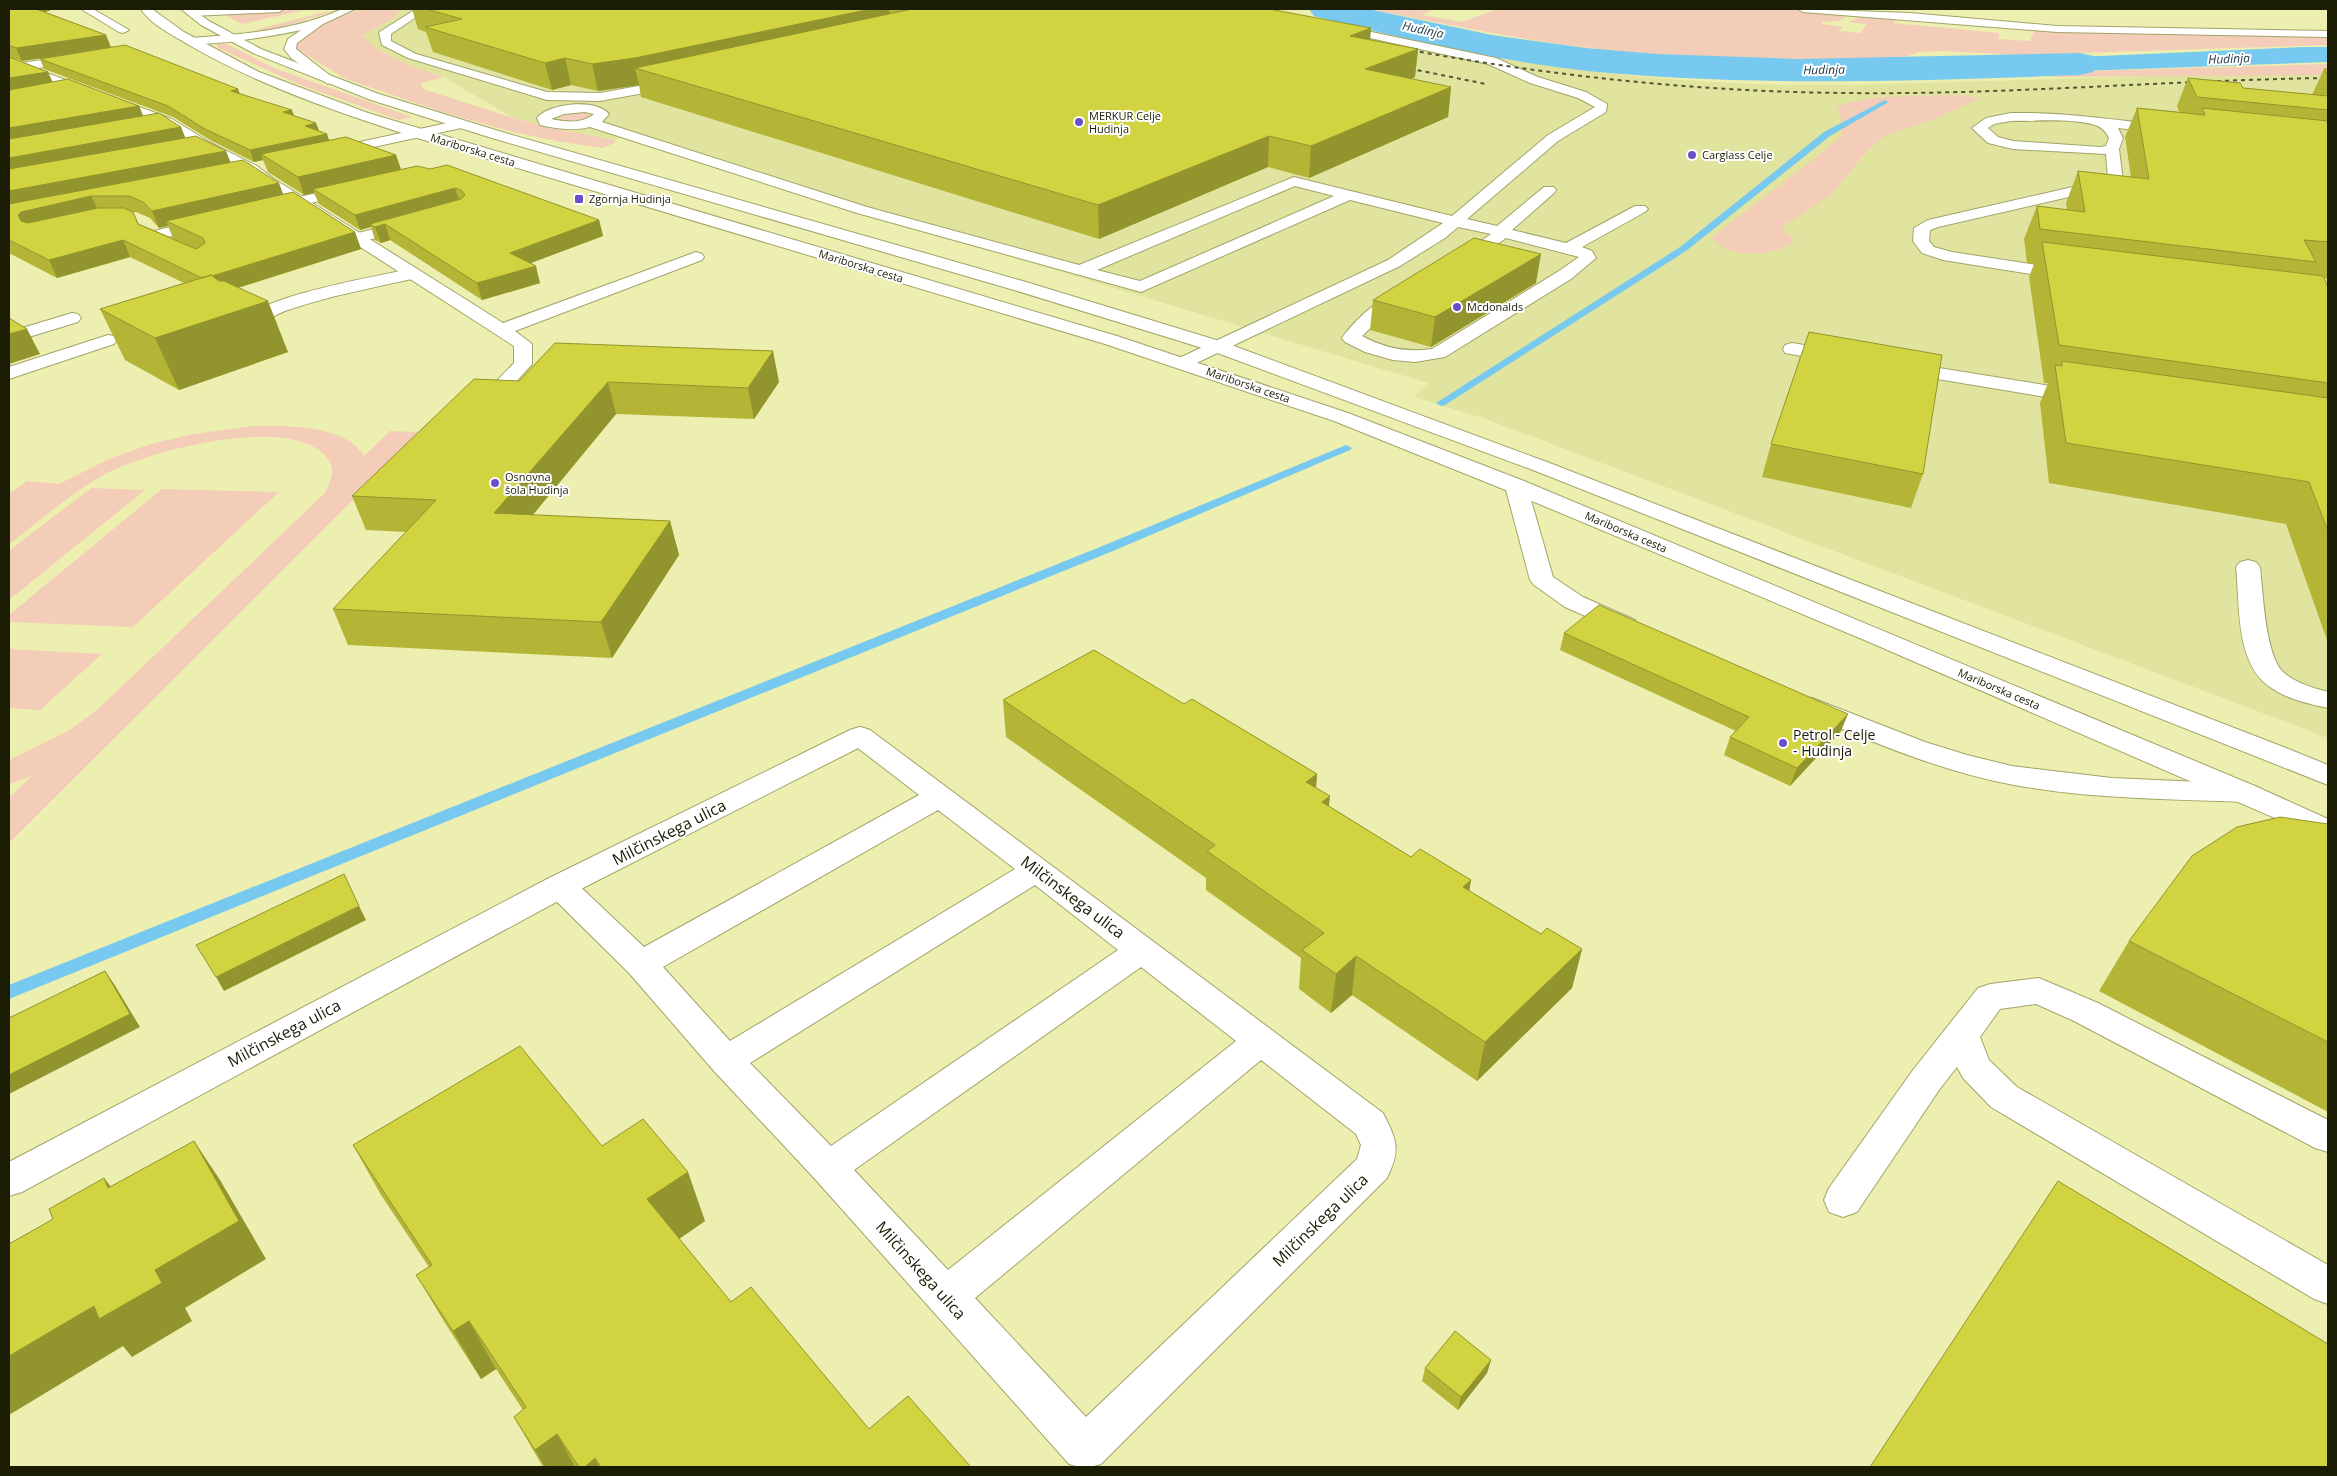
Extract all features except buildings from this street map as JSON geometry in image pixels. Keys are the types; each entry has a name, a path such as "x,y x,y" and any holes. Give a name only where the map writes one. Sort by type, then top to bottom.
{"main road":[{"path":"86,9 123,30"},
{"name":"Mariborska cesta","path":"146,9 169,28 249,72 284,87 419,134 1184,363 1341,417 1516,486 2245,793 2328,831"},
{"path":"189,11 279,9"},
{"path":"227,35 322,9"},
{"path":"191,41 227,35 285,30 350,9"},
{"path":"423,9 385,33 386,43 412,56 522,90 547,96 600,97 641,91 688,80"},
{"path":"1803,9 2057,29 2328,34"},
{"name":"Mariborska cesta","path":"189,11 227,35 258,51 328,80 461,124 1002,280 1218,347 1540,466 2328,776"},
{"path":"328,80 295,56 290,49 292,41 306,30 332,16"},
{"path":"1184,363 1394,263 1424,246 1553,138 1601,109 1600,104 1534,80 1492,61 1317,23"},
{"path":"20,74 89,57"},
{"path":"9,62 20,74 45,76 168,122 204,145 252,169 410,274 523,344 523,364 488,400"},
{"path":"1493,74 1559,88"},
{"path":"48,92 77,87"},
{"path":"602,114 597,110 585,108 567,109 551,113 544,118 545,122 557,125 589,122 599,118 602,114 618,112"},
{"path":"2112,149 2086,151 2013,145 1994,140 1979,128 1982,122 2010,116 2061,118 2183,132"},
{"path":"140,127 168,122"},
{"path":"589,122 853,207 1141,287 1347,196"},
{"path":"2084,276 1949,257 1928,250 1921,241 1922,228 1933,223 2116,182 2112,149 2116,138 2112,129 2102,123"},
{"path":"316,155 461,124"},
{"path":"185,148 204,145"},
{"path":"233,173 271,165"},
{"path":"1079,271 1294,181 1399,210 1454,220 1574,250 1586,254 1588,258 1565,275 1438,353 1424,357 1398,356 1378,351 1351,338 1357,328 1381,308 1419,287"},
{"path":"254,211 372,185"},
{"path":"1450,268 1500,236 1502,233 1500,232 1549,190"},
{"path":"1574,250 1640,209"},
{"path":"195,255 149,229 226,218"},
{"path":"356,238 428,220"},
{"path":"500,330 696,257"},
{"path":"246,325 250,320 297,302 410,274"},
{"path":"9,338 72,318"},
{"path":"9,373 108,340"},
{"path":"1792,349 1860,361"},
{"path":"1880,364 2103,400"},
{"path":"1516,486 1542,580 1574,602 1645,634"},
{"path":"2248,567 2258,653 2271,675 2289,688 2328,700"},
{"path":"1788,696 1878,736 1980,769 2075,785 2245,793"},
{"name":"Milčinskega ulica","path":"9,1180 560,886 860,736 1370,1124 1379,1145 1374,1167 1085,1448 828,1168 726,1061 641,964 560,886"},
{"path":"641,964 940,796"},
{"path":"726,1061 1037,870"},
{"path":"828,1168 1142,950"},
{"path":"1843,1200 1926,1080 1962,1036 1990,997 2039,991 2095,1016 2328,1137"},
{"path":"1962,1036 1975,1068 2004,1097 2328,1286"},
{"path":"946,1297 1260,1040"}],"shaded area":[{"path":"309,9 242,24 225,15"},
{"path":"360,9 402,9 394,18 362,36 390,56 411,66 444,77 421,83 423,89 513,118 616,142 603,148 561,142 509,131 439,111 346,79 295,48 300,40 315,28"},
{"path":"402,9 1272,9 1507,60 1633,76 1708,82 1775,85 1849,85 2231,74 2328,75 2328,738 1486,419 1414,397 1428,383 950,240 623,137 614,140 551,128 513,118 444,77 414,68 392,57 369,43 362,36 394,18"},
{"path":"1369,9 1435,9 1422,15 1462,22 1497,9 1794,9 1844,15 1846,17 1839,21 1821,22 1823,24 1843,27 1839,31 1860,33 1867,24 1848,22 1863,16 1898,16 1893,23 1999,33 1999,39 2030,41 2036,28 2328,36 2328,45 2019,55 1943,51 1920,52 1908,56 1886,58 1726,58 1607,50 1567,45"},
{"path":"334,11 277,29 255,30 325,12"},
{"path":"225,43 274,68 412,117 399,120 298,84 218,48 217,44"},
{"path":"2328,64 2328,75 2052,77 2057,72"},
{"path":"1968,95 1979,99 1934,119 1886,135 1865,153 1832,194 1782,227 1784,232 1794,238 1794,242 1787,246 1770,252 1740,253 1724,248 1711,238 1841,136 1841,117 1837,109 1860,100 1878,98"},
{"path":"582,112 592,116 575,122 558,118 563,114"},
{"path":"254,426 298,427 329,432 355,446 364,456 390,431 421,432 9,843 9,798 32,776 9,784 9,760 68,731 97,710 324,494 330,482 332,471 329,461 320,451 300,442 275,437 246,437 183,447 153,455 107,473 69,497 9,544 9,494 27,481 59,484 111,458 151,444 193,434"},
{"path":"91,488 145,490 9,600 9,551"},
{"path":"162,489 279,492 133,627 9,622 9,615"},
{"path":"9,649 102,654 40,710 9,708"}],"water":[{"path":"2328,47 2328,62 1973,75 1945,61 2007,60"}],"waterway":[{"name":"Hudinja","path":"1326,9 1468,42 1586,59 1657,65 1727,69 1868,70 2080,64"},
{"name":"Hudinja","path":"1929,77 1942,69"},
{"path":"1441,403 1683,249 1827,134 1885,102"},
{"path":"9,992 1109,548 1346,448"}],"railway":[{"path":"1404,49 1570,75 1681,86 1792,92 1968,92 2208,81 2328,78"},
{"path":"1402,67 1486,84"}],"place":[{"name":"MERKUR Celje Hudinja","path":"1079,122"},
{"name":"Carglass Celje","path":"1692,155"},
{"name":"Zgornja Hudinja","path":"579,199"},
{"name":"Mcdonalds","path":"1457,307"},
{"name":"Osnovna šola Hudinja","path":"495,483"},
{"name":"Petrol - Celje - Hudinja","path":"1783,743"}]}
